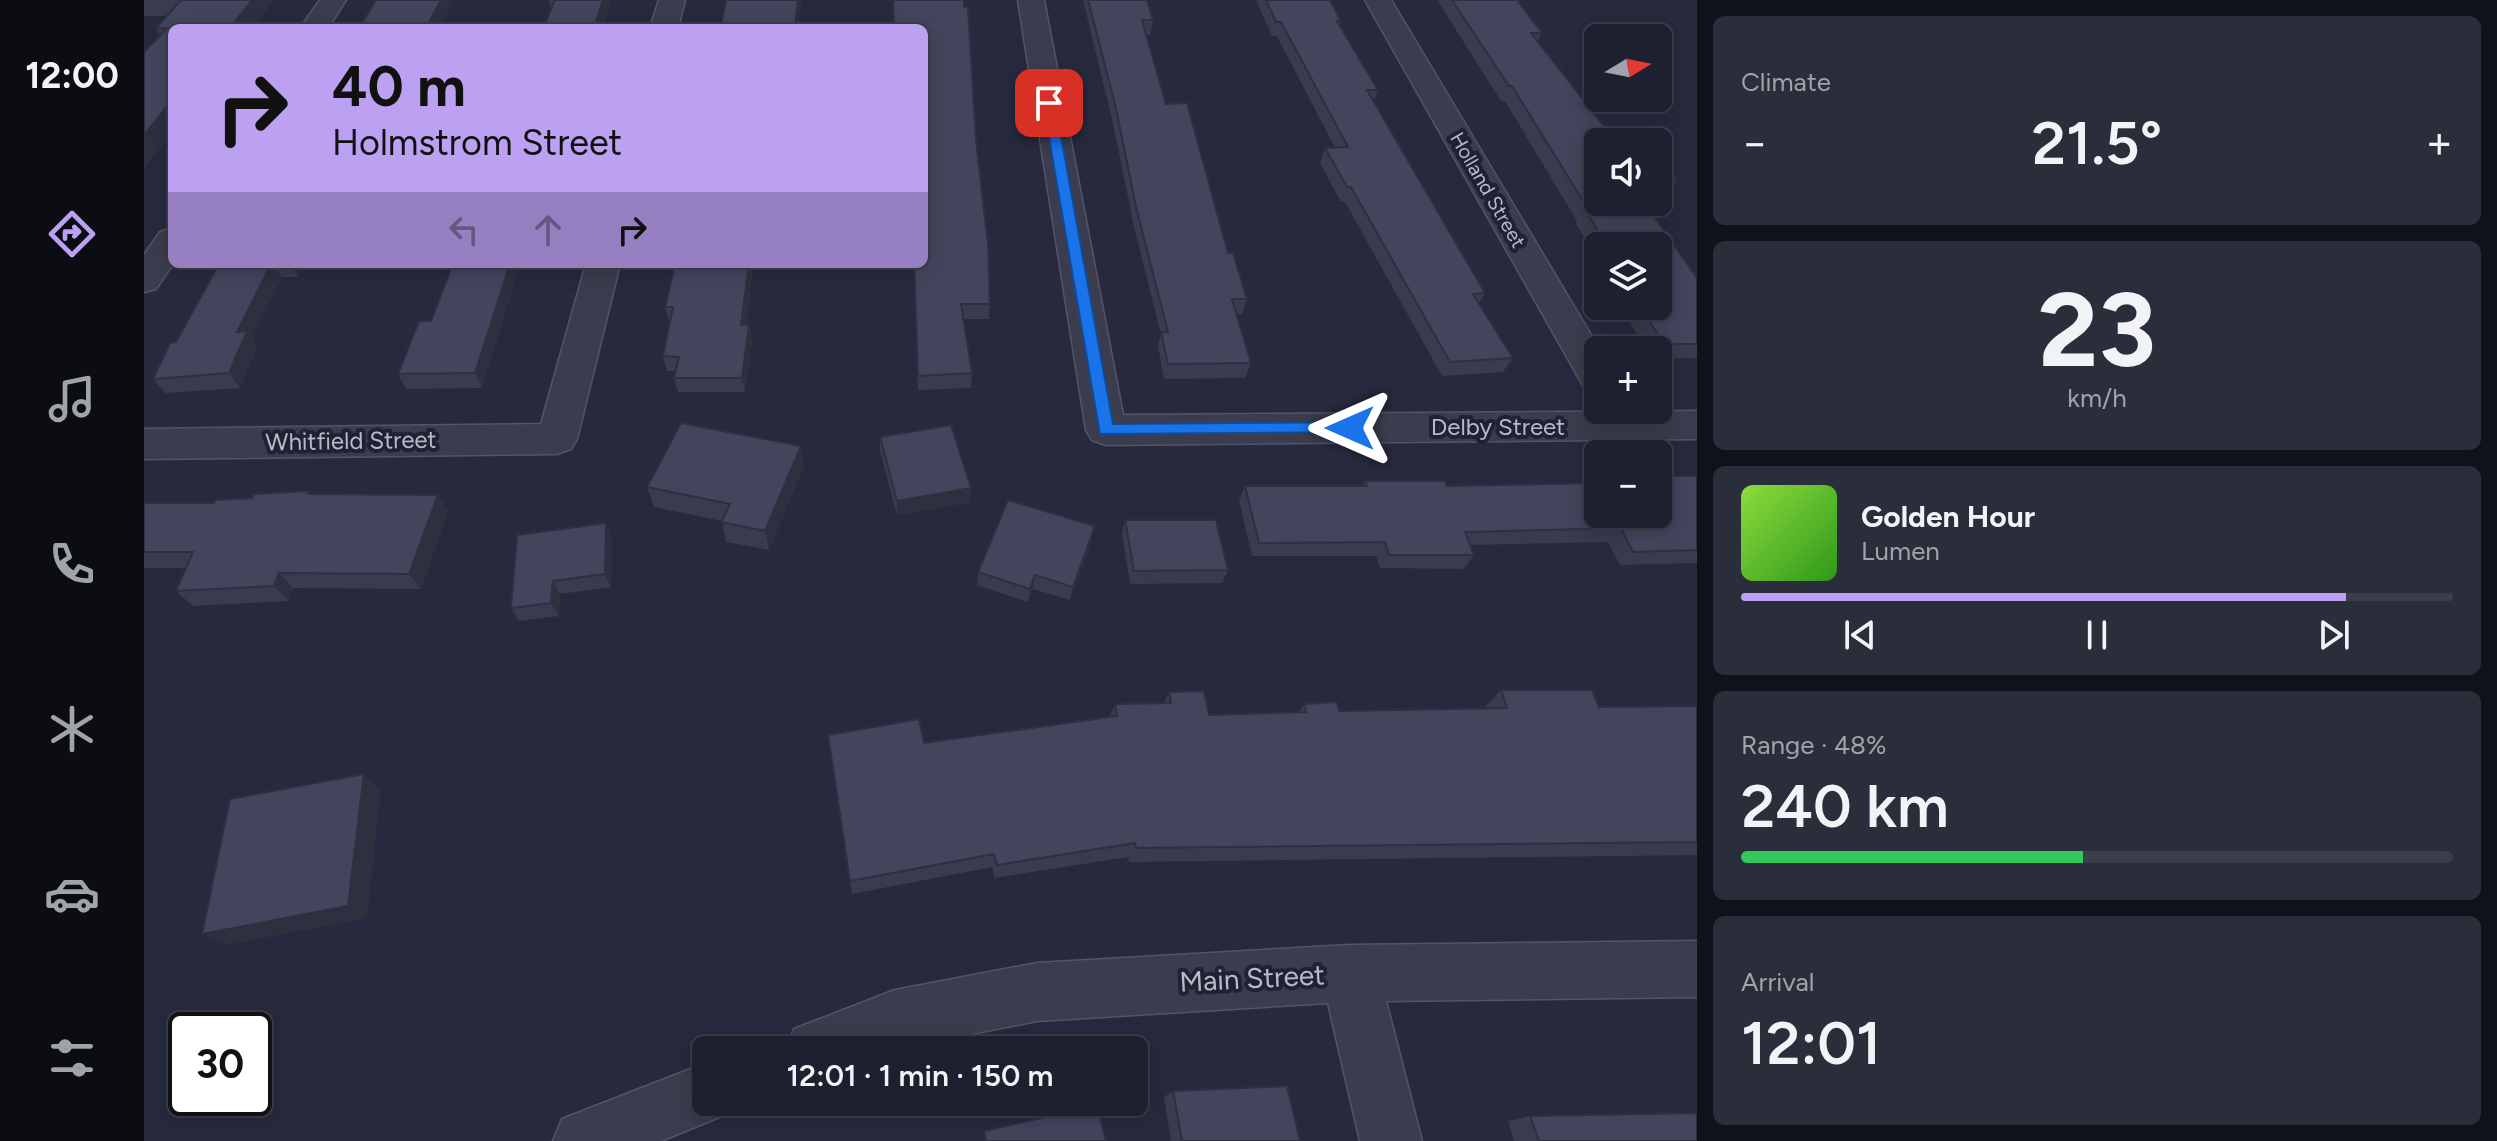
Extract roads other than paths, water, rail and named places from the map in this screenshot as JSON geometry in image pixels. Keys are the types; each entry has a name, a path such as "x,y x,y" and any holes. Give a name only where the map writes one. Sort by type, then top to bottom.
{"street":[{"path":"317,24 333,0"},
{"path":"665,24 672,0"},
{"name":"Delby Street","path":"1031,0 1106,430 1584,419"},
{"name":"Holland Street","path":"1378,0 1584,355"},
{"path":"144,281 168,245"},
{"name":"Whitfield Street","path":"144,444 557,439 602,268"},
{"name":"Delby Street","path":"1672,423 1697,425"},
{"name":"Main Street","path":"851,1036 895,1019 1037,992 1350,973 1697,969"},
{"path":"1350,973 1391,1141"},
{"path":"584,1141 692,1099"}]}
